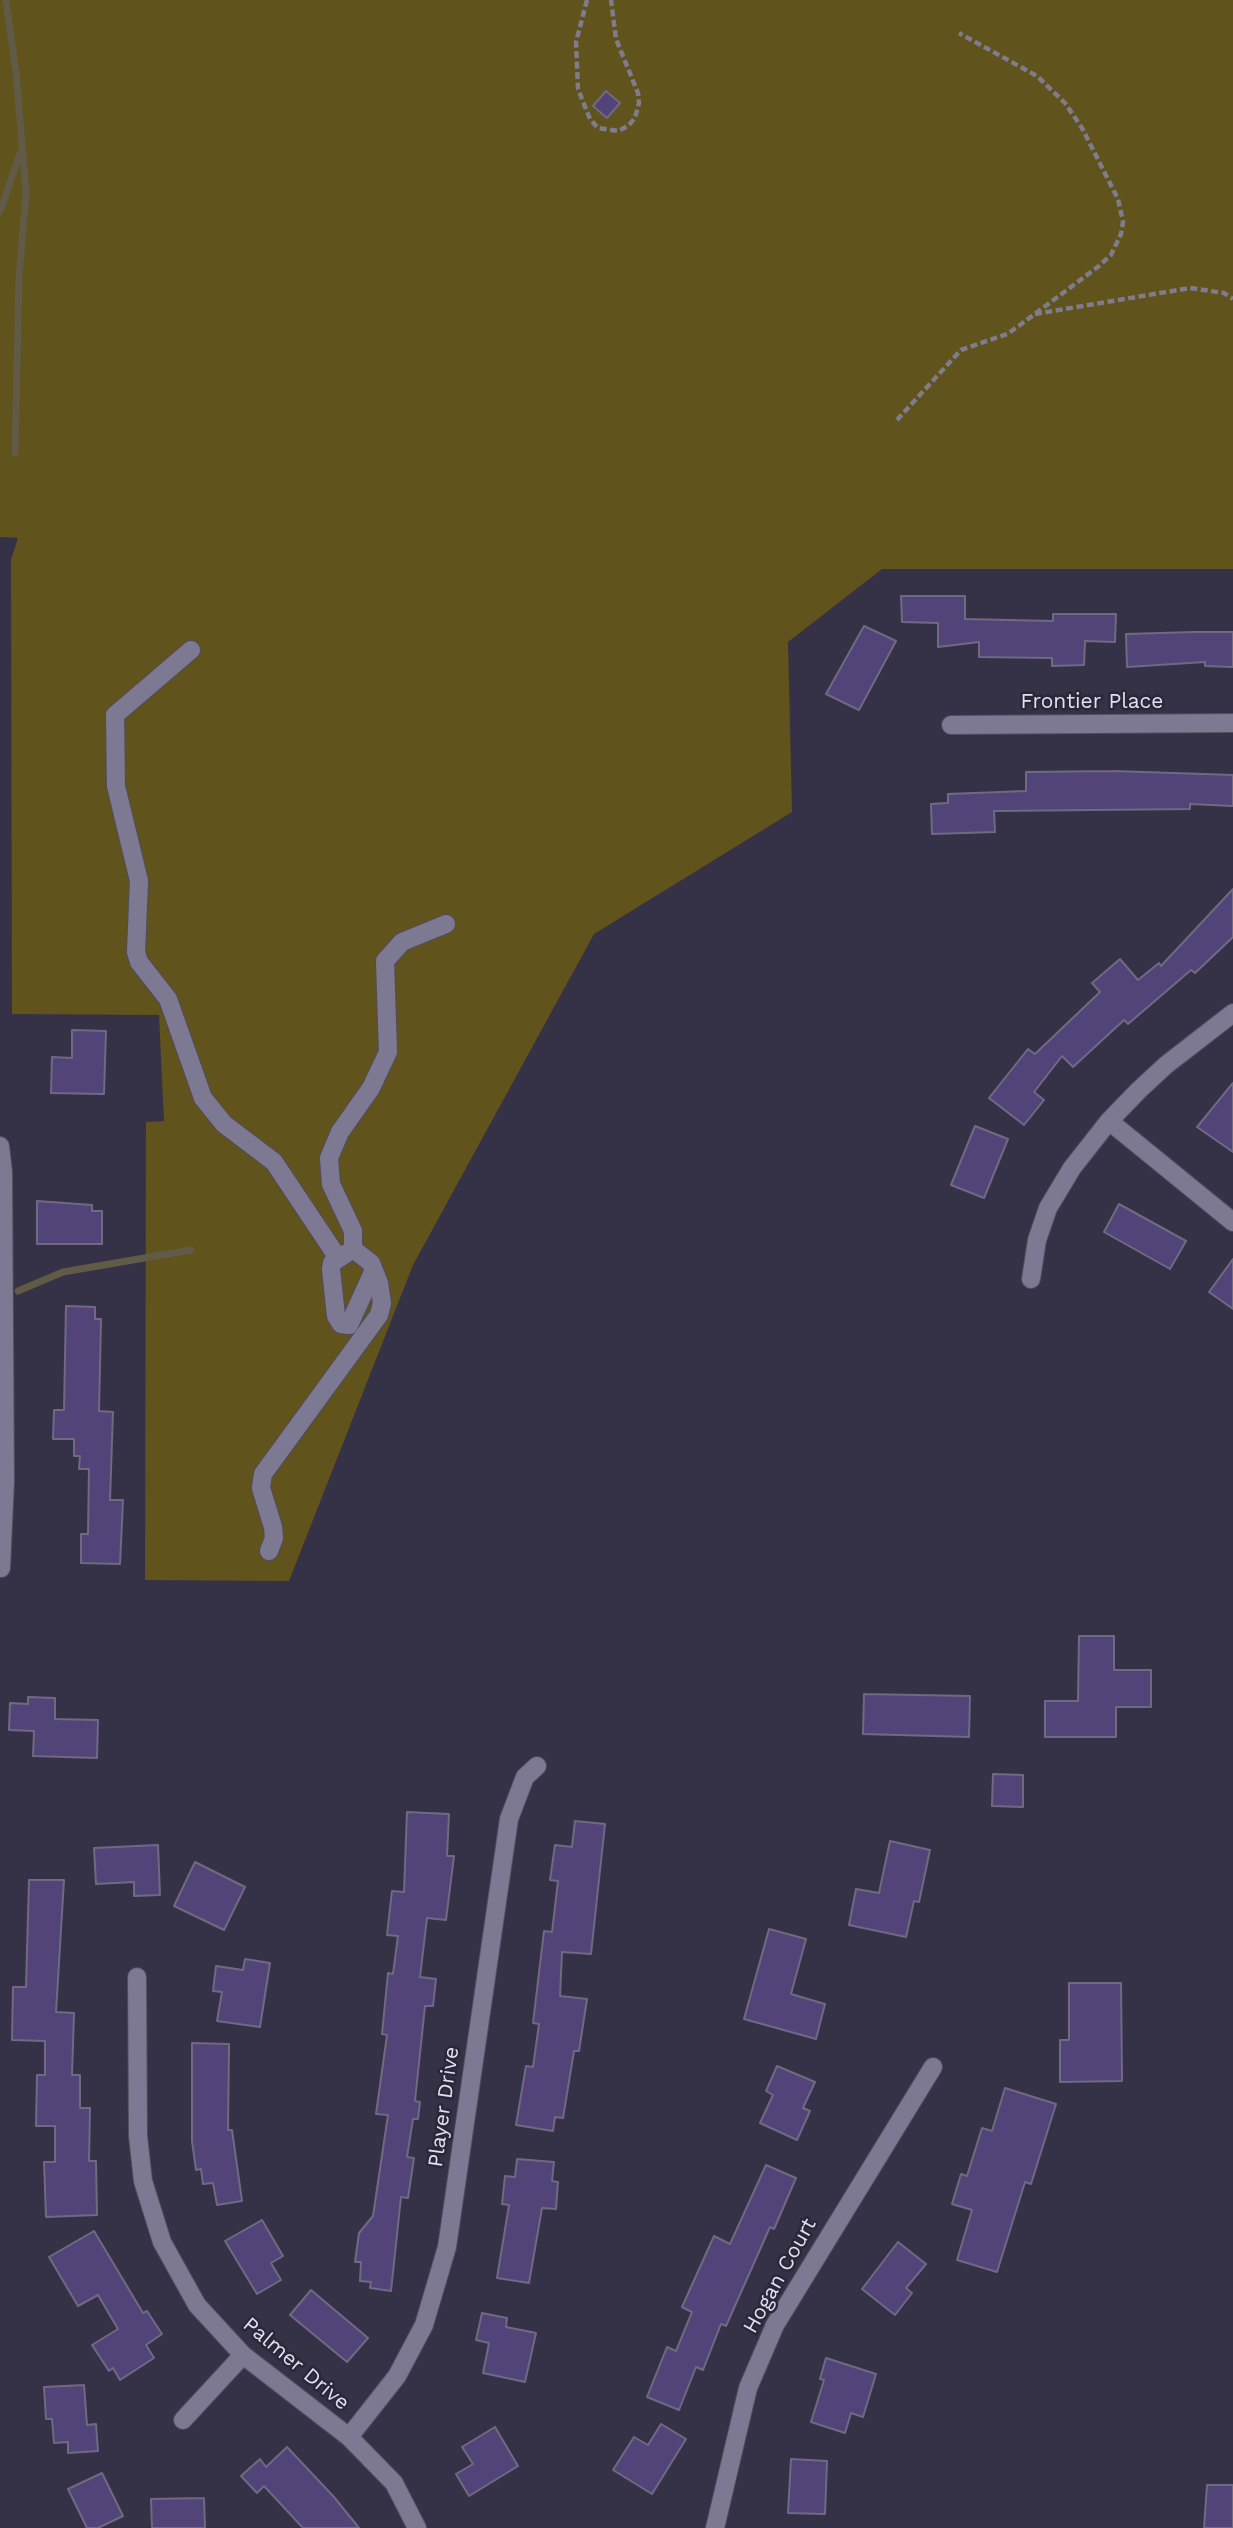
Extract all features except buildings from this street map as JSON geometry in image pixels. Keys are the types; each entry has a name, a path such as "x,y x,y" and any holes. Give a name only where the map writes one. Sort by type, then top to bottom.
{"street":[{"path":"191,650 115,715 116,786 139,881 136,952 139,962 168,999 203,1098 223,1124 274,1162 346,1253 371,1263 381,1292 379,1315 263,1475 261,1488 274,1538 269,1552"},
{"name":"Frontier Place","path":"951,725 1233,723"},
{"path":"373,1272 349,1325 341,1324 336,1316 331,1269 346,1253 353,1231 331,1184 329,1158 340,1132 371,1088 388,1052 385,961 401,942 446,924"},
{"path":"1031,1279 1037,1240 1048,1208 1072,1168 1109,1121 1166,1065 1233,1013"},
{"path":"1109,1121 1233,1222"},
{"path":"0,1146 3,1172 5,1481 1,1568"},
{"name":"Player Drive","path":"349,2437 397,2376 425,2325 447,2247 509,1819 525,1777 537,1766"},
{"name":"Palmer Drive","path":"137,1977 138,2136 144,2181 162,2242 197,2305 243,2355 349,2437 394,2483 417,2528"},
{"name":"Hogan Court","path":"715,2528 748,2388 775,2325 933,2067"},
{"path":"183,2420 243,2355"}],"path":[{"path":"587,0 576,42 578,89 590,119 598,128 618,131 628,126 635,118 639,103 638,93 616,38 611,0"},
{"path":"897,420 961,350 1007,334 1111,255 1121,234 1123,222 1118,199 1082,128 1052,89 1005,56 959,33"},
{"path":"1035,314 1190,288 1224,293 1233,299"},
{"path":"1224,293 1233,289"}],"shaded area":[{"path":"0,0 1233,0 1233,569 882,569 788,642 792,812 594,934 413,1265 289,1581 145,1580 146,1122 164,1121 159,1015 12,1014 11,560 18,538 0,537"}],"waterway":[{"path":"6,0 16,72 26,192 19,277 15,453"},
{"path":"0,212 20,153"},
{"path":"18,1291 63,1272 191,1250"}]}
